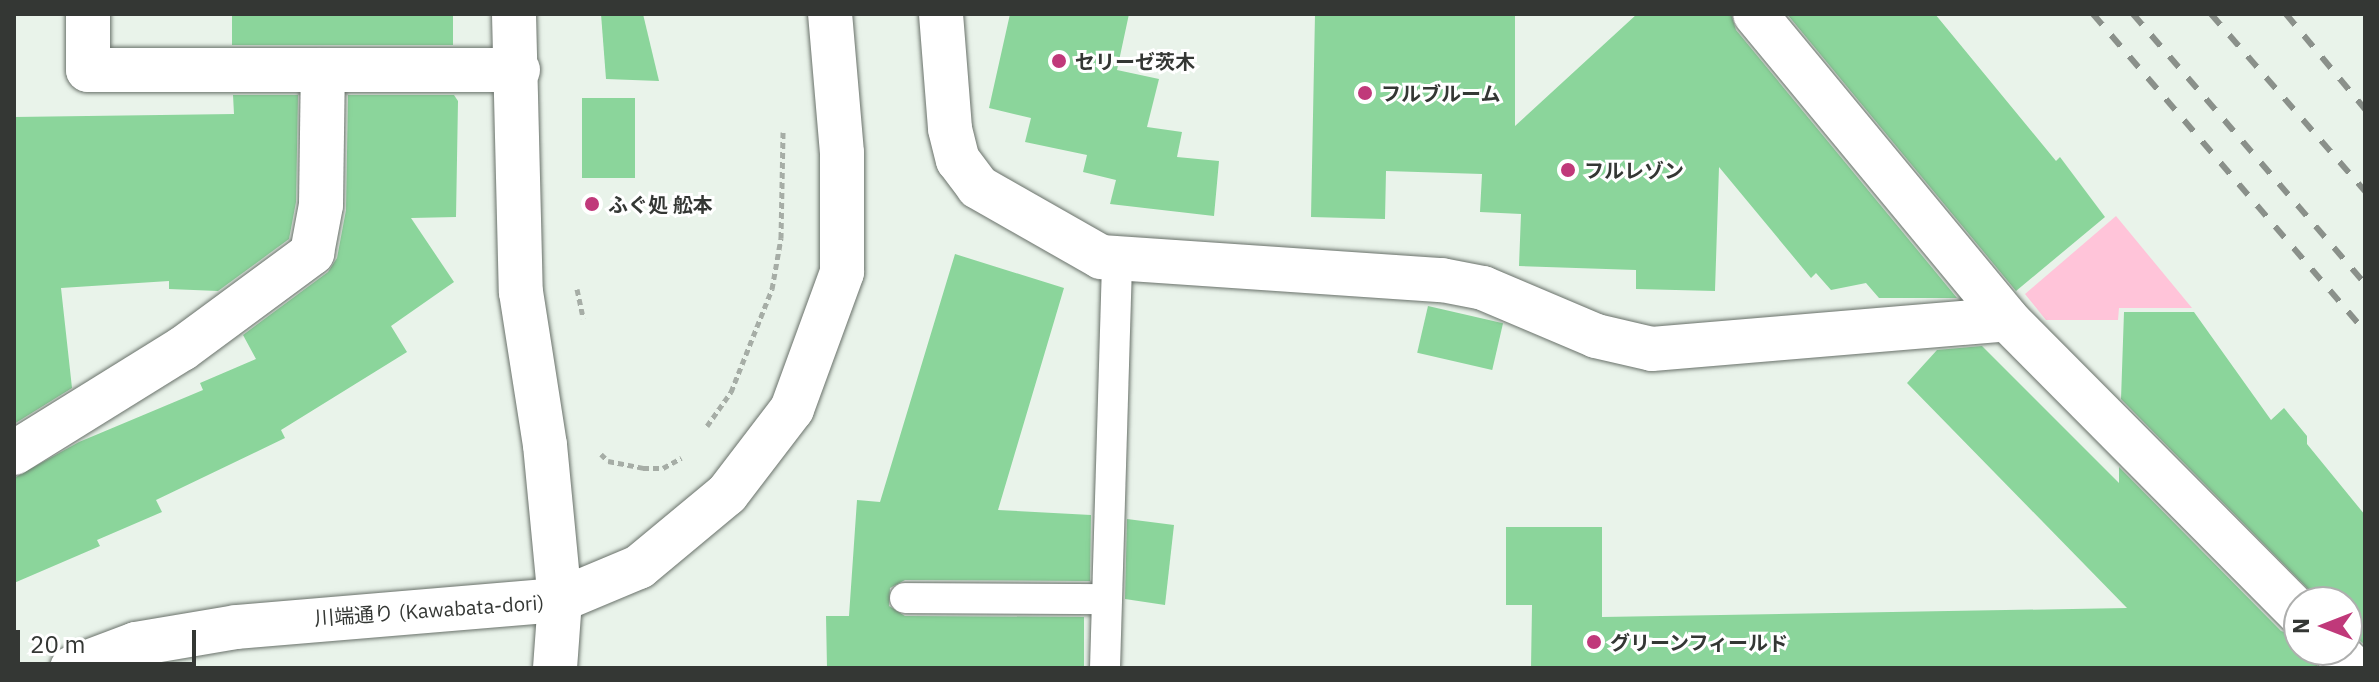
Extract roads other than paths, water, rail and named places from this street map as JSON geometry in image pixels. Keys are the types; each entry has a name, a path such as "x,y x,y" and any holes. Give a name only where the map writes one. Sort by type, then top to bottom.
{"street":[{"path":"88,14 88,70 518,70"},
{"path":"514,14 518,70 521,292 545,445 560,600 555,668"},
{"name":"川端通り (Kawabata-dori)","path":"72,668 136,644 236,627 560,600 650,558 727,494 792,409 842,272 842,153 830,14"},
{"path":"941,14 950,129 958,160 978,187 1101,257 1442,280 1483,288 1596,336 1652,349 2007,319"},
{"path":"1755,14 2007,319 2283,597"},
{"path":"14,453 182,349 312,253 321,205 323,70"}],"lane":[{"path":"1105,668 1117,258"},
{"path":"905,598 1107,599"}],"railway":[{"path":"2093,14 2365,331"},
{"path":"2133,14 2365,284"},
{"path":"2211,14 2365,191"},
{"path":"2286,14 2365,109"}],"place":[{"name":"セリーゼ茨木","path":"1059,61"},
{"name":"フルブルーム","path":"1365,93"},
{"name":"フルレゾン","path":"1568,170"},
{"name":"ふぐ処 舩本","path":"592,204"},
{"name":"グリーンフィールド","path":"1594,642"}]}
